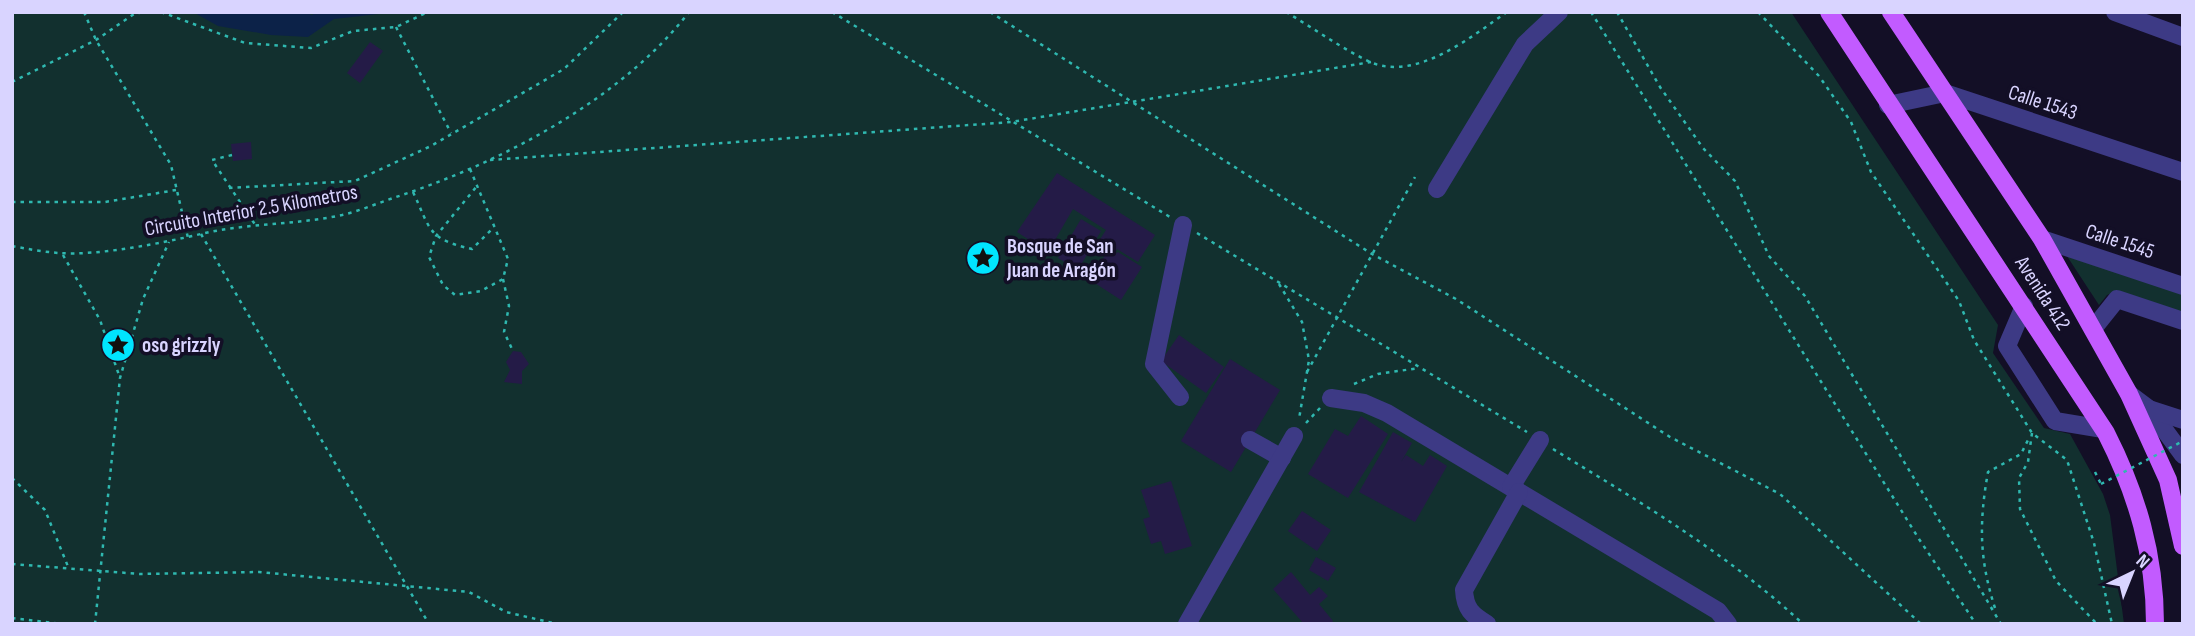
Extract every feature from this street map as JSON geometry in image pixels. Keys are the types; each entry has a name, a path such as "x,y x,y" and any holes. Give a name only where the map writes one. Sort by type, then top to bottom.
{"main road":[{"name":"Avenida 412","path":"1829,12 2103,429 2128,477 2142,517 2155,593 2155,624"},
{"name":"Avenida 412","path":"1891,12 1902,21 1945,93 2042,239 2129,394 2168,480 2183,546"}],"street":[{"path":"1437,189 1525,44 1559,12"},
{"path":"2115,12 2183,37"},
{"path":"1888,105 1945,93"},
{"name":"Calle 1543","path":"1945,93 2183,172"},
{"path":"1181,397 1154,364 1183,225"},
{"name":"Calle 1545","path":"2042,239 2183,286"},
{"path":"2093,329 2117,299 2183,321"},
{"path":"2024,306 2007,346 2055,421 2103,429"},
{"name":"Avenida 412","path":"2129,394 2150,409 2182,452"},
{"path":"1331,398 1364,403 1387,413 1718,611 1728,624"},
{"path":"2150,409 2183,420"},
{"path":"1188,624 1294,436"},
{"path":"1250,440 1282,458"},
{"path":"1487,624 1471,615 1465,603 1464,590 1539,440"}],"path":[{"path":"84,12 96,40 171,165 188,238"},
{"path":"12,82 96,40 134,14 144,12"},
{"path":"161,12 245,43 311,48 324,45 338,35 396,27 428,12"},
{"path":"229,188 355,181 452,135 564,69 623,12"},
{"name":"Circuito Interior 2.5 Kilometros","path":"12,246 62,253 169,243 201,234 343,215 413,192 490,160 561,122 624,76 678,27 689,12"},
{"path":"832,12 1674,523 1737,570 1802,624"},
{"path":"990,12 1372,254 1456,299 1670,437 1780,494 1921,624"},
{"path":"1286,12 1371,62"},
{"path":"490,160 1012,121 1371,62 1399,67 1420,62 1460,43 1507,12"},
{"path":"1591,12 1919,538 1976,624"},
{"path":"1617,12 1667,97 1703,148 1735,181 1769,256 1805,296 1997,614"},
{"path":"1758,12 1819,76 1851,122 1871,172 1959,301 1974,340 2032,433 2067,460 2094,543 2112,624"},
{"path":"396,27 452,135"},
{"path":"232,155 212,160 256,226"},
{"path":"470,169 508,259 503,279 509,306 505,332 513,351"},
{"path":"1307,372 1415,177"},
{"path":"477,186 436,236 429,257 443,285 455,295 481,291 503,279"},
{"path":"12,202 105,202 176,190"},
{"path":"413,192 430,233 449,244 472,249 494,227"},
{"path":"201,234 429,624"},
{"path":"95,624 120,378 143,299 169,243"},
{"path":"62,253 100,320 120,378"},
{"path":"1278,283 1302,322 1309,360 1294,436"},
{"path":"2001,624 1983,571 1980,513 1988,472 2021,454 2032,433"},
{"path":"2032,433 2028,462 2019,478 2021,509 2056,581 2097,624"},
{"path":"2095,472 2101,484 2182,452"},
{"path":"12,478 45,510 69,569"},
{"path":"12,564 140,574 258,572 469,592 506,612 557,624"},
{"path":"12,618 63,624"},
{"path":"442,624 468,624"}],"green space":[{"name":"Bosque de San Juan de Aragón","path":"12,12 1791,12 1998,325 1993,353 2044,428 2070,434 2103,494 2110,515 2124,624 12,624"},
{"path":"2063,250 2183,290 2183,313 2118,291 2107,295 2099,305"}],"water":[{"path":"193,12 304,12 312,15 317,12 396,12 334,19 308,37 271,35 218,26"}],"building":[{"path":"370,42 383,51 360,83 347,73"},
{"path":"251,142 252,159 233,161 231,144"},
{"path":"1057,173 1155,235 1138,262 1117,249 1113,256 1118,252 1142,267 1121,300 1090,280 1107,252 1103,256 1093,250 1106,230 1073,209 1048,252 1017,232"},
{"path":"1081,219 1101,231 1078,270 1058,258"},
{"path":"1179,335 1224,367 1206,393 1161,361"},
{"path":"513,351 521,352 529,364 522,371 522,384 504,382 510,370 506,362"},
{"path":"1230,359 1280,390 1231,472 1181,441"},
{"path":"1361,416 1388,434 1348,498 1308,474 1335,429 1348,436"},
{"path":"1393,432 1412,443 1401,462 1406,455 1423,466 1430,455 1447,466 1415,522 1359,492"},
{"path":"1171,481 1192,546 1165,554 1161,541 1151,544 1143,519 1150,517 1141,490"},
{"path":"1302,511 1331,530 1317,551 1288,531"},
{"path":"1316,557 1336,568 1328,581 1309,570"},
{"path":"1291,572 1310,595 1319,587 1328,596 1319,604 1333,621 1331,624 1304,624 1273,589"}],"place":[{"name":"Bosque de San Juan de Aragón","path":"983,258"},
{"name":"oso grizzly","path":"118,345"}]}
